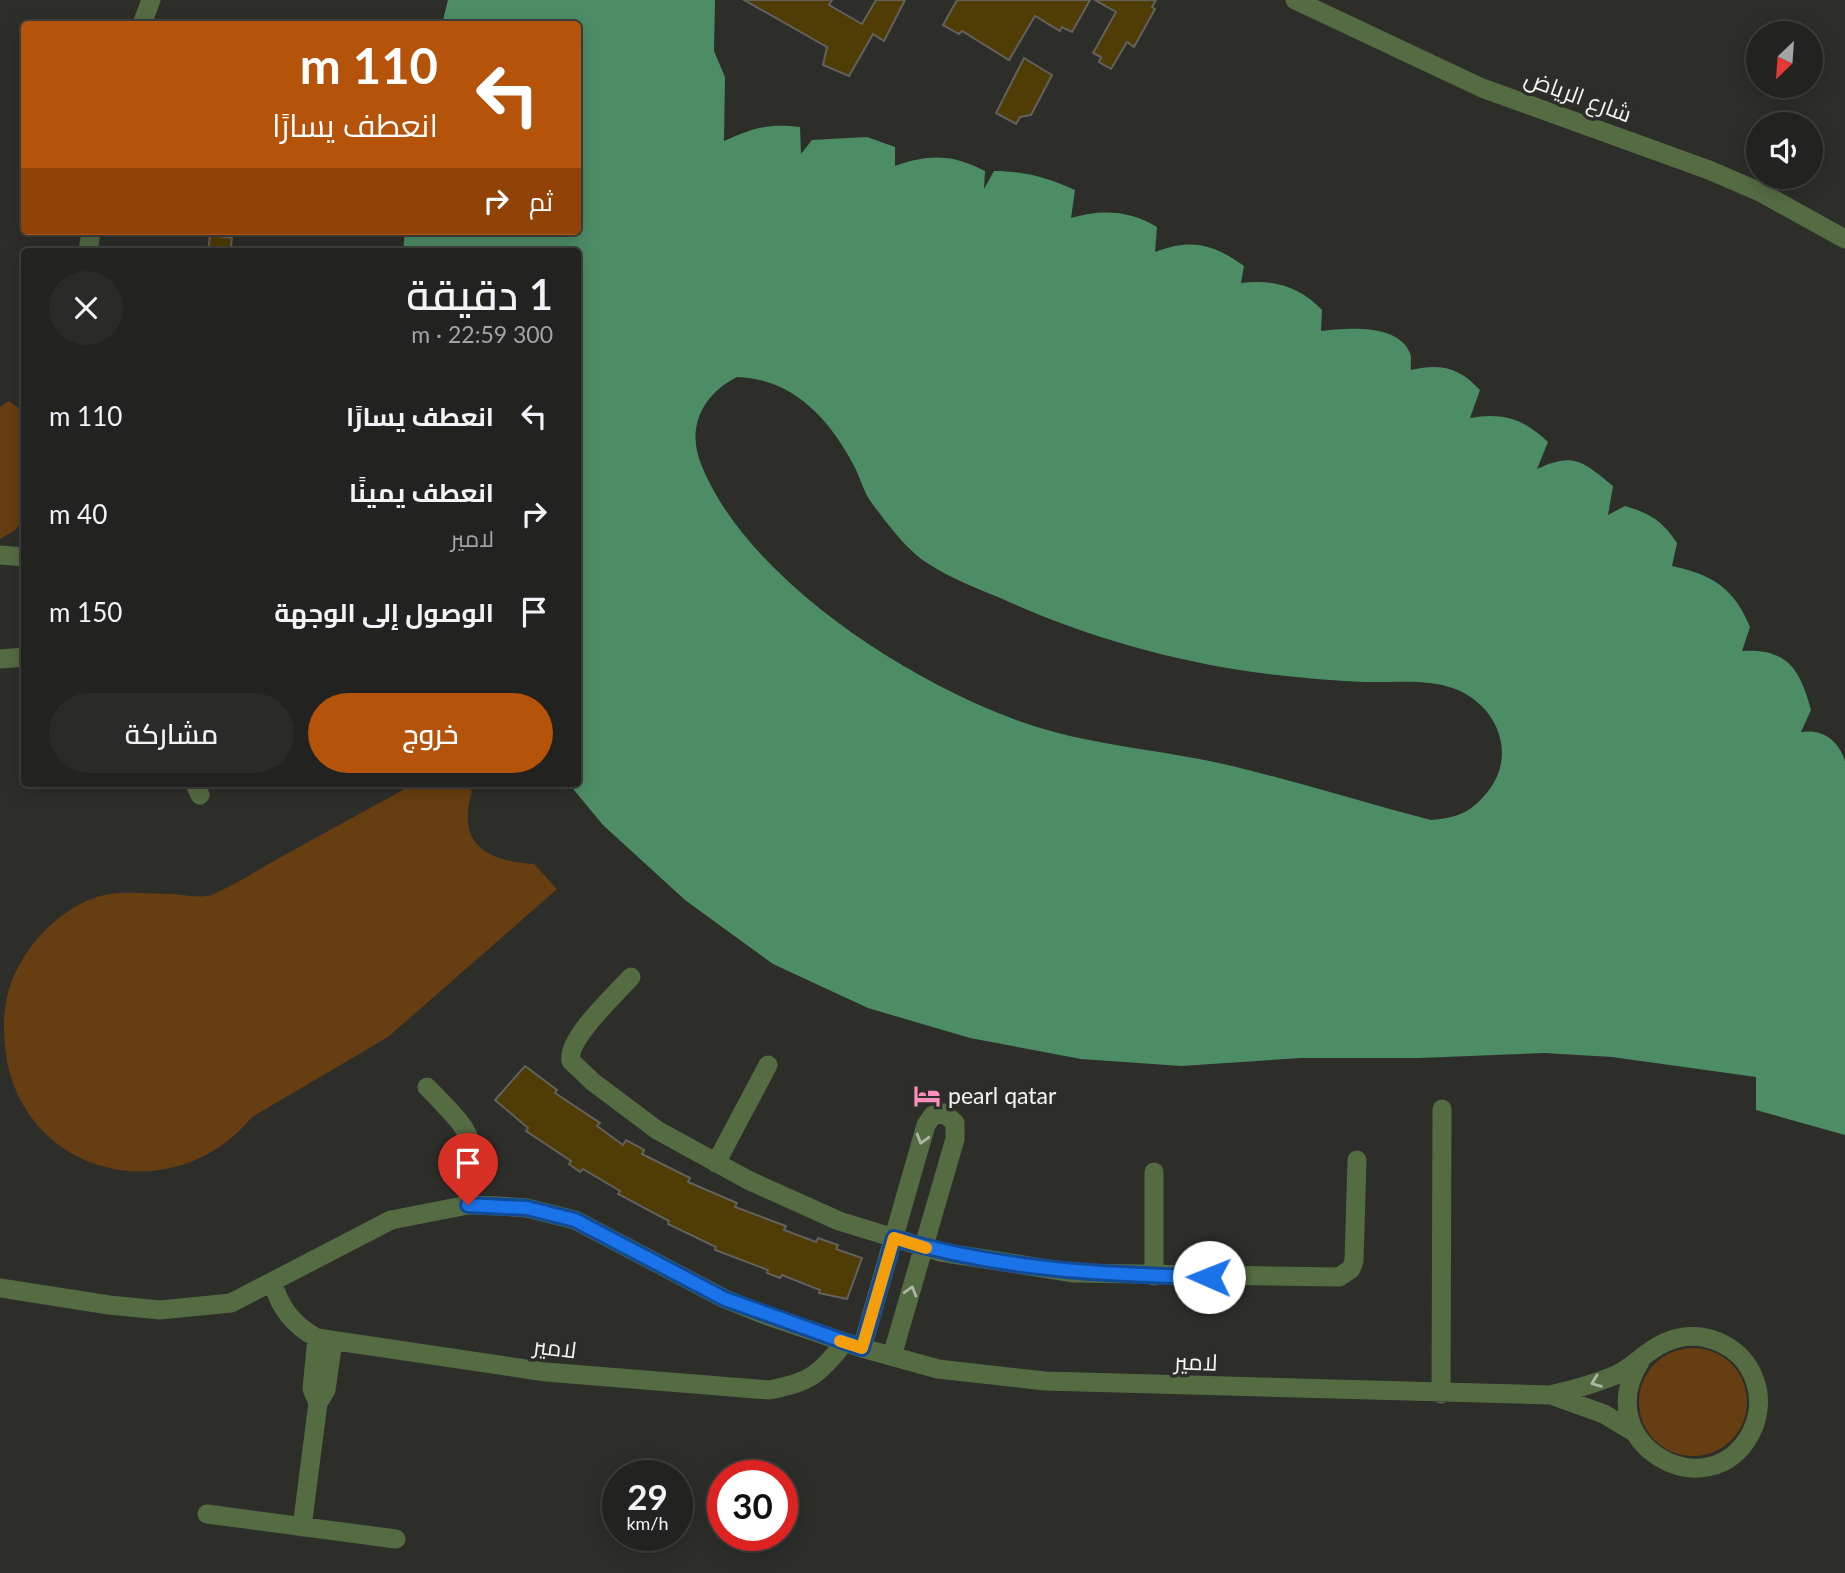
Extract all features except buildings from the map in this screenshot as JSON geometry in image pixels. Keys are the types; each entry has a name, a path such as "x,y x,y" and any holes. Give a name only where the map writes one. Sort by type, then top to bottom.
{"street":[{"path":"143,21 150,0"},
{"name":"شارع الرياض","path":"1295,0 1482,88 1719,174 1760,192 1845,239"},
{"path":"0,659 21,657"},
{"path":"631,977 573,1043 571,1061 593,1082 657,1130 716,1163 839,1221 924,1247 1031,1268 1154,1276 1326,1279 1345,1274 1354,1261 1357,1160"},
{"path":"716,1163 768,1065"},
{"path":"427,1087 468,1130 474,1149 468,1205"},
{"path":"1441,1394 1442,1109"},
{"path":"853,1345 894,1238 926,1125 933,1115 944,1113 955,1123 955,1139 892,1356"},
{"path":"1154,1172 1154,1276"},
{"name":"لامير","path":"0,1288 109,1306 160,1310 231,1303 273,1284 391,1220 468,1205 527,1208 575,1220 725,1299 853,1345 938,1369 1045,1381 1550,1395 1579,1389 1640,1362"},
{"name":"لامير","path":"273,1284 288,1316 325,1340 546,1372 769,1390 810,1380 853,1345"},
{"path":"1696,1336 1716,1341 1735,1351 1749,1367 1757,1387 1759,1408 1754,1429 1742,1446 1726,1459 1706,1467 1685,1468 1664,1461 1647,1449 1634,1432 1626,1402 1630,1381 1640,1362 1655,1348 1675,1339 1696,1336"},
{"path":"302,1527 318,1403 312,1389 325,1340"},
{"name":"لامير","path":"1550,1395 1604,1414 1634,1432"},
{"path":"207,1514 396,1539"}],"shaded area":[{"path":"448,0 715,0 714,51 725,77 724,141 761,128 800,127 801,154 812,140 867,137 895,147 895,166 930,158 951,159 973,165 985,171 984,189 994,171 1045,179 1075,190 1071,218 1104,212 1126,214 1147,221 1157,227 1155,252 1191,244 1212,248 1244,266 1241,283 1275,283 1304,295 1322,310 1321,331 1357,329 1383,332 1404,343 1410,353 1411,370 1440,367 1464,376 1480,390 1470,418 1493,416 1512,419 1530,428 1548,442 1537,469 1569,460 1585,465 1613,486 1608,515 1625,506 1661,523 1677,543 1672,566 1710,579 1737,602 1750,627 1742,651 1770,653 1789,664 1796,673 1811,710 1801,732 1816,732 1828,737 1842,753 1845,761 1845,1135 1756,1110 1756,1077 1612,1057 1545,1053 1419,1058 1301,1058 1181,1066 1081,1059 970,1038 868,1008 773,964 685,900 603,825 571,787 581,787 581,248 403,248 405,235 581,235 581,21 443,21","holes":["737,377 757,379 791,393 820,416 843,447 868,498 885,521 912,551 943,572 1064,624 1126,645 1190,661 1295,677 1447,686 1472,698 1491,717 1501,741 1502,754 1496,778 1483,798 1470,809 1449,818 1431,820 1232,766 1098,742 1045,729 975,703 928,680 835,620 792,585 754,547 723,506 701,464 697,450 697,425 707,402 715,393"]},
{"path":"9,401 21,410 21,522 15,530 0,539 0,407"},
{"path":"409,787 468,787 472,792 468,825 479,846 502,859 534,864 557,889 388,1037 252,1117 219,1147 181,1165 141,1171 103,1166 67,1151 37,1125 16,1090 5,1046 4,1014 8,993 28,951 61,916 89,900 119,893 210,895"},
{"path":"1693,1348 1714,1352 1731,1364 1743,1381 1747,1402 1743,1423 1731,1440 1714,1452 1693,1456 1672,1452 1655,1440 1643,1423 1639,1402 1643,1381 1655,1364 1672,1352"}],"slow traffic":[{"path":"840,1341 862,1348 894,1238 926,1248"}],"place":[{"name":"pearl qatar","path":"927,1096"}],"route":[{"path":"468,1205 527,1208 575,1220 725,1299 811,1332 862,1348 894,1238 940,1252 1031,1268 1074,1273 1209,1277"}]}
